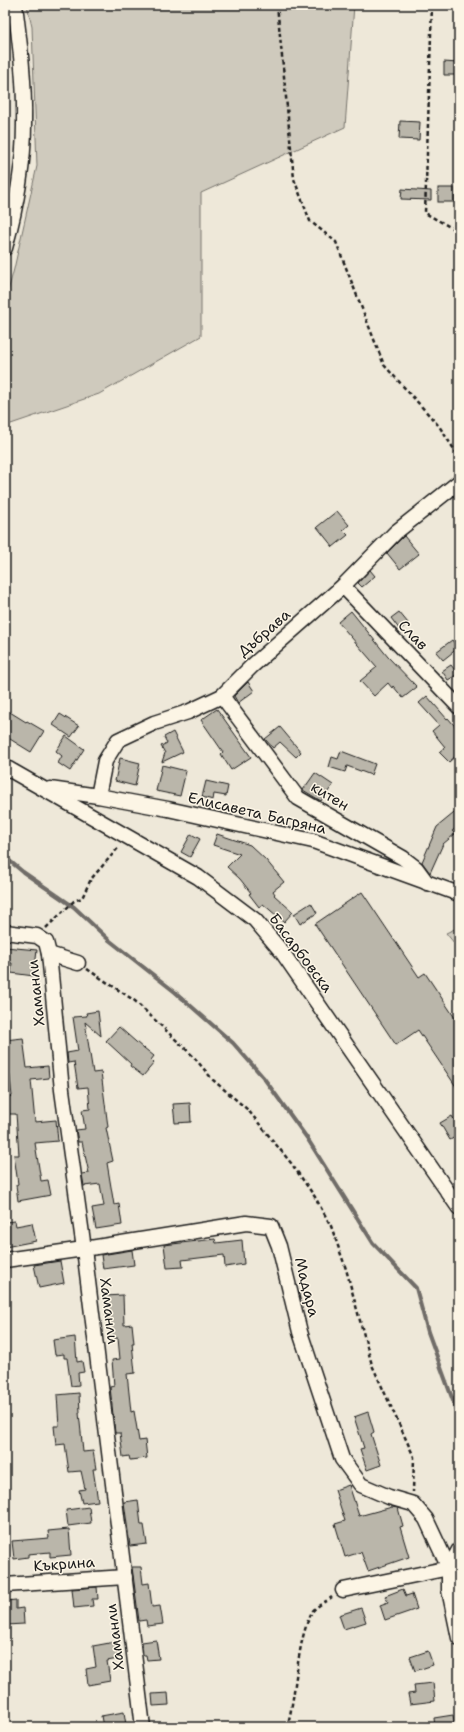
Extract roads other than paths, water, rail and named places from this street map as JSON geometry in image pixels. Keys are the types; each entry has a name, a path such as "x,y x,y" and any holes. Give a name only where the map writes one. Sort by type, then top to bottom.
{"street":[{"path":"5,248 20,176 24,125 21,57 15,5"},
{"name":"Дъбрава","path":"98,796 106,761 118,740 154,723 188,712 222,696 252,666 343,586 396,532 459,482"},
{"name":"Слав","path":"343,586 459,707"},
{"name":"китен","path":"222,696 298,798 406,860 416,868 427,883"},
{"name":"Басарбовска","path":"5,767 198,877 255,920 286,958 459,1208"},
{"name":"Елисавета Багряна","path":"42,788 98,796 168,809 313,842 459,894"},
{"name":"Хаманли","path":"5,932 37,936 46,942 49,954 62,1090 84,1249 143,1727"},
{"path":"49,954 78,963"},
{"name":"Мадара","path":"5,1260 246,1223 271,1226 279,1246 300,1332 342,1459 361,1485 389,1497 413,1504 426,1519 449,1568"},
{"path":"459,1550 449,1568 449,1590 459,1638"},
{"path":"343,1590 449,1568"},
{"name":"Къкрина","path":"5,1585 125,1577"}],"waterway":[{"path":"5,857 23,872 74,907 109,940 175,992 233,1043 263,1077 307,1138 373,1243 416,1288 428,1332 459,1417"}]}
